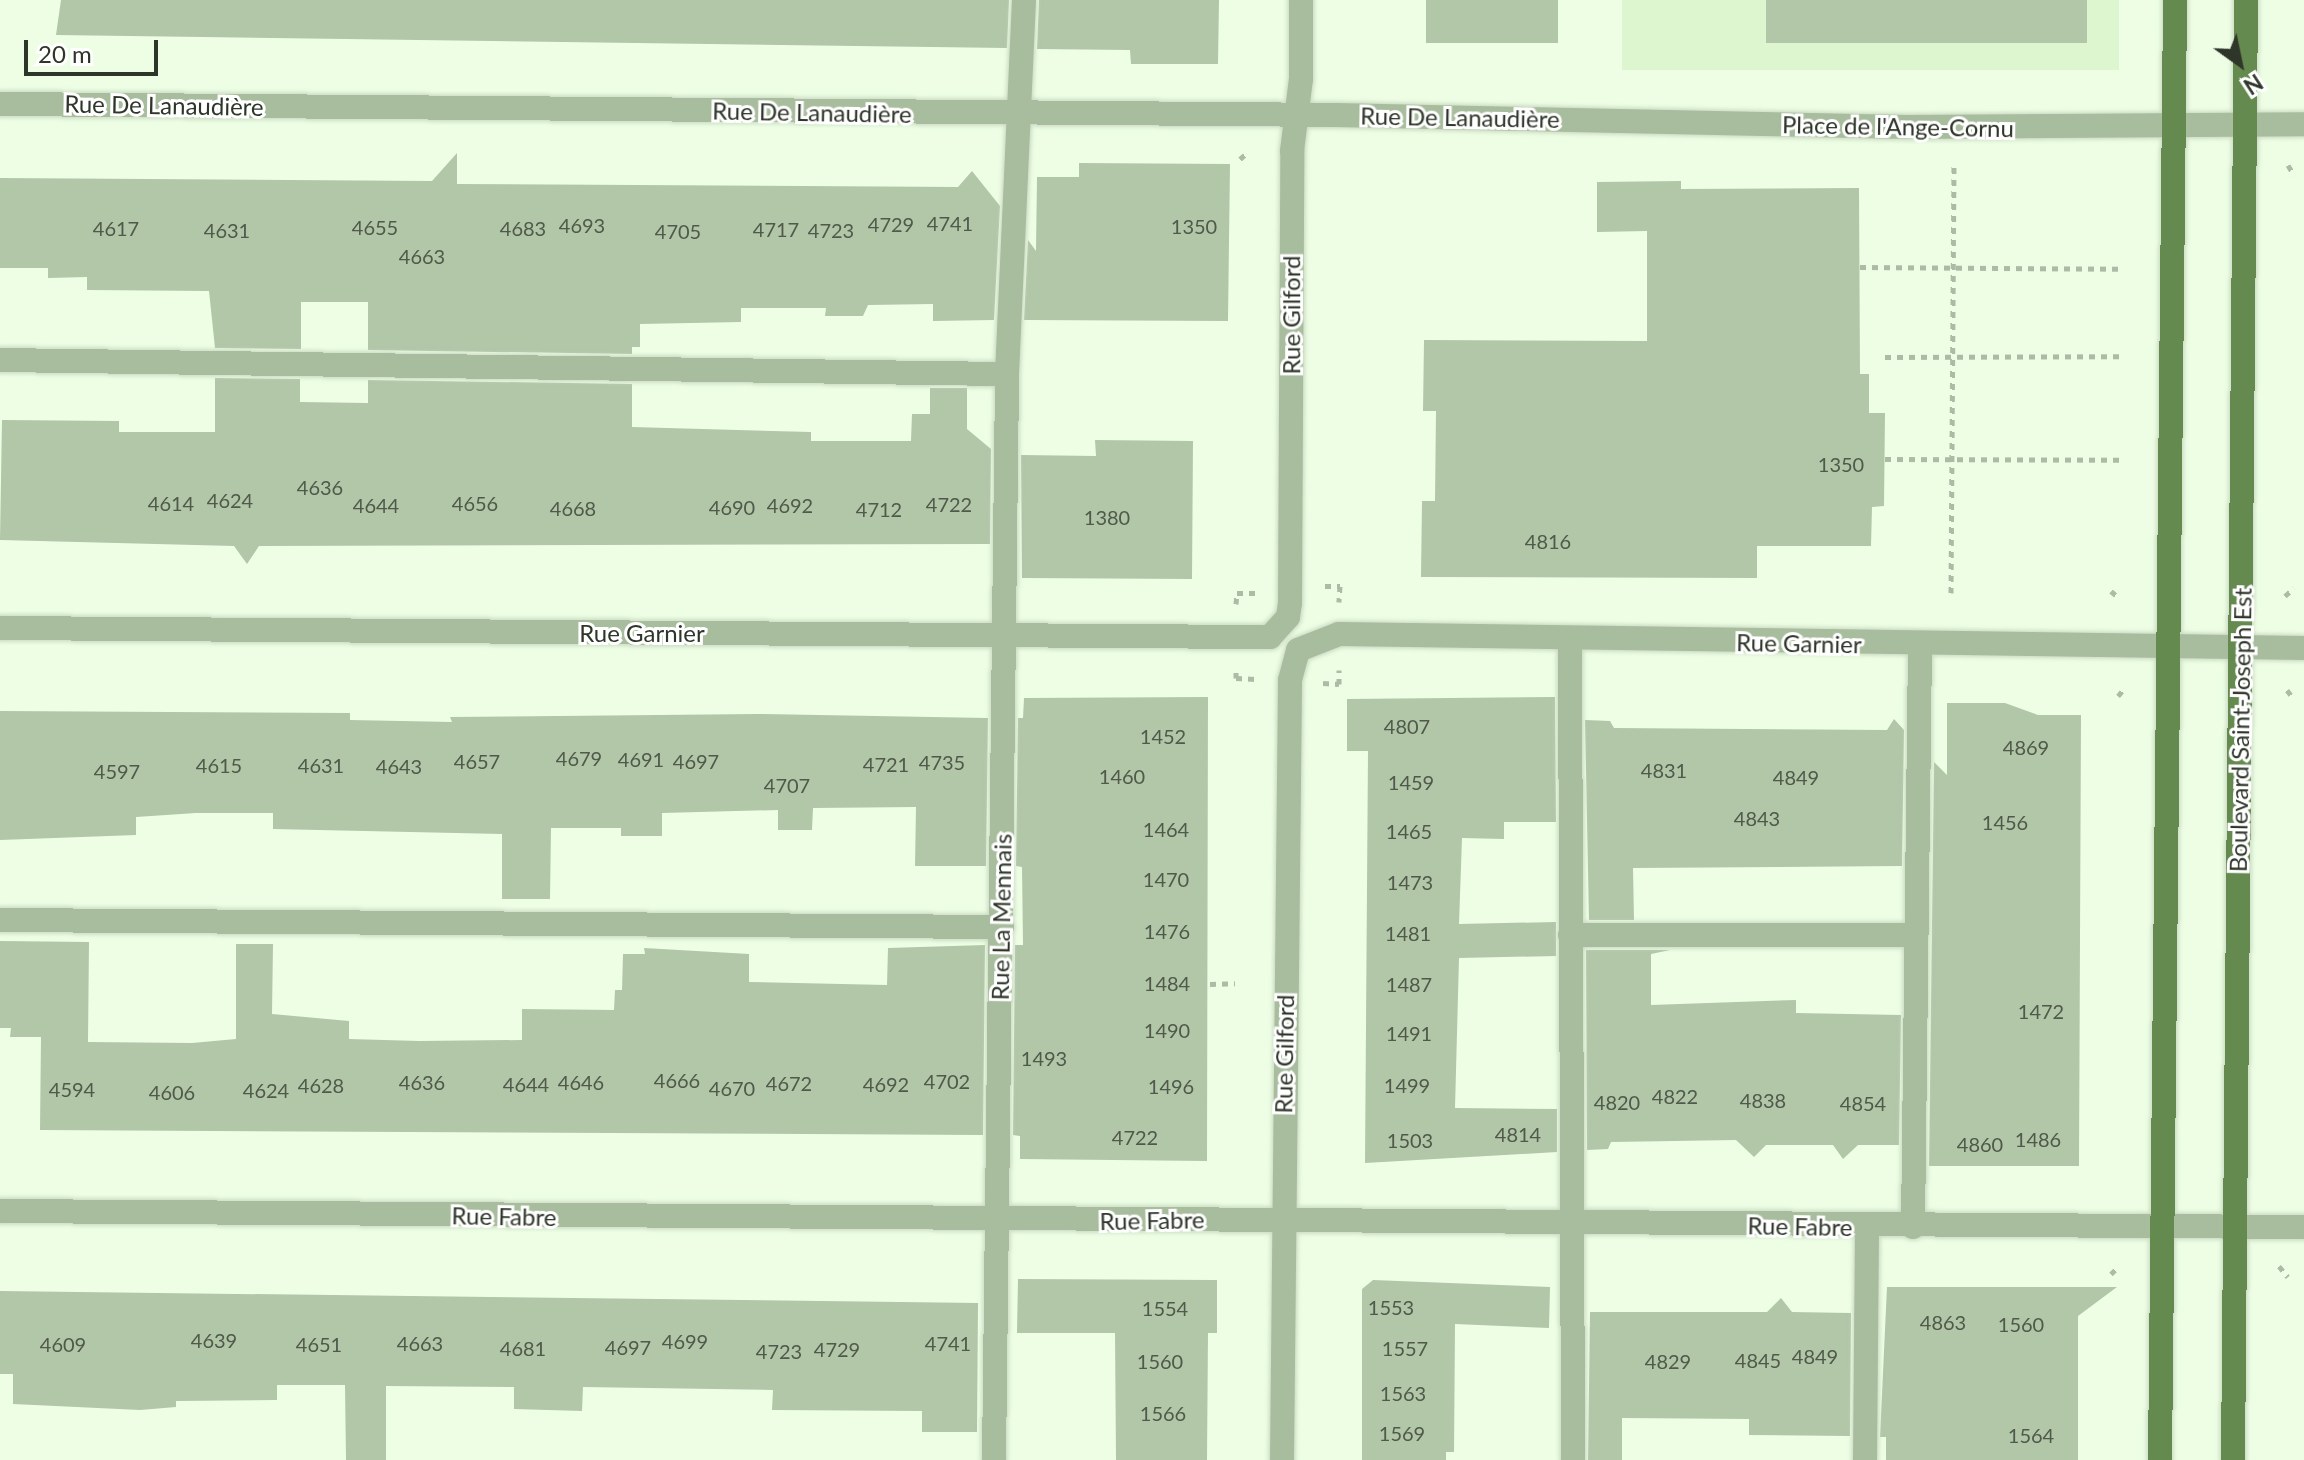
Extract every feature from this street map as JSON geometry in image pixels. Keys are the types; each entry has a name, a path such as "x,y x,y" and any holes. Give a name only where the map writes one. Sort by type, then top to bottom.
{"main road":[{"path":"2160,1460 2175,0"},
{"name":"Boulevard Saint-Joseph Est","path":"2233,1460 2246,0"}],"street":[{"name":"Rue La Mennais","path":"994,1460 1007,374 1024,0"},
{"name":"Rue Gilford","path":"1280,629 1290,603 1301,0"},
{"name":"Rue De Lanaudière","path":"0,104 1624,120"},
{"name":"Place de l'Ange-Cornu","path":"1624,120 2172,128"},
{"path":"2172,128 2304,124"},
{"path":"0,360 1007,374"},
{"name":"Rue Garnier","path":"0,628 1254,640 1280,629"},
{"name":"Rue Garnier","path":"1298,650 1339,634 1570,641 2304,648"},
{"path":"1570,641 1573,1460"},
{"path":"1913,1227 1913,935 1920,644"},
{"name":"Rue Gilford","path":"1282,1460 1282,1220 1290,680 1298,650"},
{"path":"0,920 1002,927"},
{"path":"1570,935 1913,935"},
{"name":"Rue Fabre","path":"0,1211 996,1221 2304,1227"},
{"path":"1865,1460 1867,1227"}],"path":[{"path":"1240,159 1247,153"},
{"path":"1951,593 1956,356 1954,157"},
{"path":"2288,165 2294,175"},
{"path":"1860,267 2121,269"},
{"path":"1885,357 2121,356"},
{"path":"1885,459 2119,460"},
{"path":"1325,586 1340,586 1339,607"},
{"path":"2285,596 2294,588"},
{"path":"2111,591 2118,597"},
{"path":"1236,605 1237,593 1266,593"},
{"path":"1236,667 1236,678 1264,679"},
{"path":"2118,696 2123,690"},
{"path":"2287,690 2294,699"},
{"path":"1210,984 1235,983"},
{"path":"2111,1274 2119,1266"},
{"path":"2279,1266 2288,1277"}],"shaded area":[{"path":"1622,0 2119,0 2119,70 1622,70"}],"building":[{"path":"61,0 1009,0 1007,48 56,35"},
{"path":"1039,0 1219,0 1218,64 1131,64 1130,50 1037,49"},
{"path":"1426,0 1558,0 1558,43 1426,43"},
{"path":"1766,0 2087,0 2087,43 1766,43"},
{"path":"457,153 457,184 958,187 972,171 1000,206 994,320 933,321 933,304 868,305 863,316 825,316 826,308 741,308 741,322 640,324 640,347 632,347 632,354 368,350 368,302 301,302 301,349 215,348 209,291 87,290 87,277 48,278 48,268 0,268 0,178 432,181"},
{"path":"1079,163 1230,164 1228,321 1024,320 1028,240 1036,251 1037,177 1079,177"},
{"path":"1681,181 1681,189 1859,188 1860,374 1869,374 1869,413 1885,413 1884,506 1872,507 1871,546 1757,546 1757,578 1421,577 1422,501 1435,501 1436,411 1423,411 1424,340 1647,341 1647,231 1597,232 1597,182"},
{"path":"215,378 300,379 300,402 368,403 368,380 632,384 632,427 811,432 811,441 911,441 912,414 930,414 930,388 967,388 967,429 991,449 990,544 259,546 247,564 234,546 0,540 2,420 119,421 119,432 215,432"},
{"path":"1095,440 1193,441 1192,579 1022,578 1021,455 1096,456"},
{"path":"1208,697 1207,1161 1020,1159 1020,1136 1013,1135 1015,945 1023,945 1022,867 1016,866 1018,718 1023,718 1024,698"},
{"path":"1555,697 1556,822 1504,822 1504,839 1462,838 1459,924 1556,922 1556,956 1459,958 1455,1108 1557,1109 1557,1152 1365,1163 1368,751 1347,751 1347,699"},
{"path":"1947,703 2005,703 2038,715 2081,715 2079,1166 1929,1166 1934,762 1947,775"},
{"path":"0,711 350,713 350,720 452,722 450,717 758,714 988,718 986,866 915,866 916,807 813,808 812,830 778,830 778,810 662,813 662,836 621,836 621,828 551,828 550,899 502,899 502,834 273,829 273,813 196,813 136,817 136,835 0,840"},
{"path":"1894,719 1904,730 1902,866 1633,868 1634,920 1589,920 1585,720 1610,721 1614,728 1887,730"},
{"path":"0,941 89,942 88,1042 192,1043 236,1039 236,944 273,944 272,1014 349,1021 349,1039 419,1041 522,1040 522,1009 614,1010 615,990 622,990 623,954 645,954 644,948 749,954 749,982 887,985 888,948 985,945 983,1135 40,1130 41,1037 10,1037 11,1028 0,1028"},
{"path":"1586,950 1670,950 1651,954 1651,1005 1796,1000 1796,1013 1901,1015 1899,1145 1858,1145 1843,1159 1833,1145 1766,1145 1754,1157 1736,1140 1611,1142 1608,1149 1587,1150"},
{"path":"1018,1279 1217,1280 1217,1333 1208,1333 1207,1460 1116,1460 1115,1333 1017,1333"},
{"path":"1373,1280 1550,1287 1549,1328 1455,1324 1454,1452 1446,1452 1446,1460 1362,1460 1362,1289"},
{"path":"1887,1287 2117,1287 2078,1316 2078,1460 1886,1460 1886,1437 1880,1437"},
{"path":"0,1291 978,1303 977,1432 922,1432 922,1411 772,1410 773,1390 583,1387 582,1411 514,1409 514,1387 386,1386 386,1460 346,1460 345,1385 277,1385 277,1400 176,1401 176,1407 140,1410 13,1404 13,1374 0,1374"},
{"path":"1781,1298 1792,1312 1851,1313 1850,1436 1749,1435 1749,1419 1622,1418 1622,1460 1588,1460 1590,1312 1767,1312"}]}
